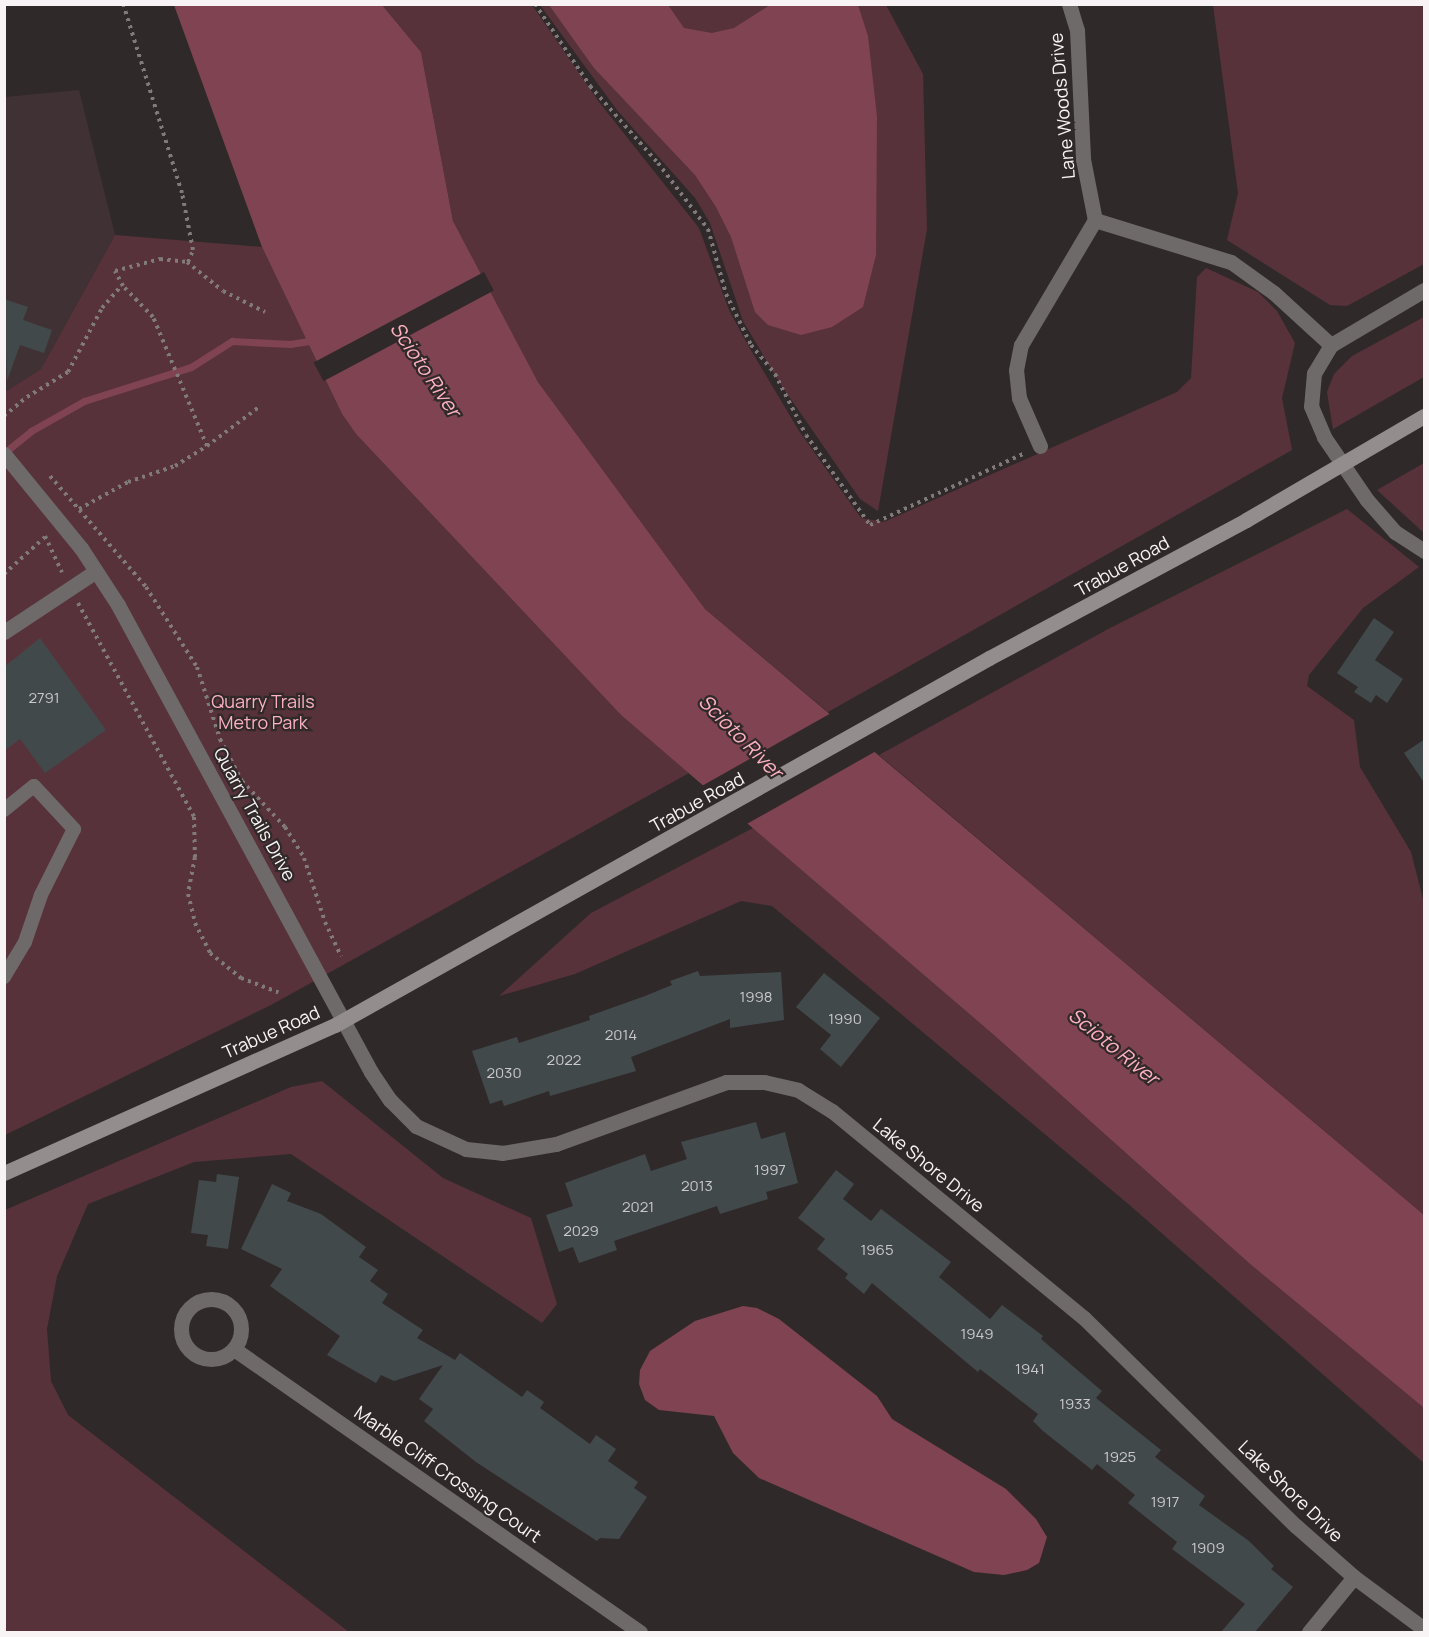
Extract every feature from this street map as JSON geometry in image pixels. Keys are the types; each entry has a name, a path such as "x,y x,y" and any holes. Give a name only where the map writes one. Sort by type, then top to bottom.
{"main road":[{"name":"Trabue Road","path":"4,1173 343,1020 988,658 1246,520 1425,416"}],"street":[{"name":"Lane Woods Drive","path":"1069,4 1077,30 1083,159 1095,220"},
{"path":"1041,446 1019,398 1016,370 1021,345 1095,220 1231,262 1274,293 1331,345"},
{"path":"1425,290 1331,345 1314,373 1311,406 1324,437 1367,500 1395,532 1425,551"},
{"name":"Quarry Trails Drive","path":"4,454 36,489 96,571 124,616 343,1020"},
{"path":"4,632 96,571"},
{"name":"Lake Shore Drive","path":"343,1020 371,1072 402,1113 431,1135 465,1149 502,1153 556,1144 726,1082 764,1082 798,1090 832,1111 1084,1318 1171,1399 1296,1526 1354,1577 1425,1629"},
{"name":"Marble Cliff Crossing Court","path":"234,1348 640,1632"},
{"path":"1309,1632 1354,1577"}],"lane":[{"path":"4,810 34,786 74,829 41,895 25,942 4,977"}],"path":[{"path":"123,4 182,193 193,250 188,262"},
{"path":"535,4 590,86 658,163 708,229 726,294 751,345 775,374 806,435 870,525 1041,446"},
{"path":"207,446 195,412 153,317 123,286 116,271 147,262 168,260 188,262 223,291 265,312"},
{"path":"4,416 27,397 68,372 102,308 123,286"},
{"path":"79,509 128,482 175,466 207,446 259,407"},
{"path":"50,476 146,587 197,667 220,739 242,781 285,828 304,858 331,938 341,956"},
{"path":"39,529 194,817 195,857 188,894 195,923 210,953 241,978 278,992"},
{"path":"4,574 45,537"}],"shaded area":[{"path":"79,90 115,235 41,369 5,392 5,97"}],"green space":[{"path":"382,5 532,5 599,102 699,228 729,310 749,347 799,431 861,518 884,522 1177,392 1191,378 1197,277 1206,268 1258,292 1277,311 1295,343 1282,398 1292,450 828,712 705,609 538,382 453,221 421,52"},
{"path":"540,5 886,5 923,74 927,229 878,511 860,499 779,382 743,321 710,223 695,198 617,110"},
{"path":"1213,5 1424,5 1424,264 1347,306 1330,305 1227,240 1238,193"},
{"name":"Quarry Trails Metro Park","path":"115,235 262,247 342,414 356,434 621,715 689,773 271,1005 5,1135 5,392 41,369"},
{"path":"1424,317 1424,377 1333,429 1327,392 1334,374 1352,356"},
{"path":"1424,463 1424,533 1377,490"},
{"path":"1347,509 1419,567 1363,608 1309,675 1307,686 1354,720 1360,767 1411,852 1424,903 1424,1215 879,755 1110,628"},
{"path":"753,828 995,1036 1250,1264 1424,1408 1424,1463 1133,1208 772,906 741,901 575,974 499,996 591,913"},
{"path":"322,1081 443,1178 531,1218 557,1304 542,1323 291,1154 194,1162 88,1204 57,1276 47,1329 51,1381 68,1415 349,1632 5,1632 5,1210 291,1087"}],"water":[{"name":"Scioto River","path":"174,5 382,5 421,52 453,221 538,382 705,609 1424,1215 1424,1408 1250,1264 995,1036 621,715 356,434 342,414 262,247"},
{"path":"549,5 668,5 684,28 712,33 734,28 770,5 858,5 868,36 877,117 876,255 863,307 832,327 801,335 768,325 755,312 731,237 716,207 695,175 594,68"},
{"path":"743,1306 757,1308 779,1319 877,1396 892,1419 1006,1489 1036,1519 1047,1537 1039,1563 1027,1570 1004,1575 974,1572 759,1478 733,1453 714,1416 659,1410 645,1400 639,1384 640,1370 650,1351 695,1321"}],"pier":[{"path":"484,272 494,291 323,381 314,363"},
{"path":"833,712 878,750 745,825 700,787"}],"building":[{"path":"4,299 28,307 23,320 52,330 44,353 20,345 7,381"},
{"path":"1374,618 1394,632 1375,660 1403,679 1387,703 1376,695 1371,703 1354,692 1358,687 1337,673"},
{"path":"40,638 106,730 45,773 20,739 4,751 4,667"},
{"path":"1425,739 1425,784 1404,753"},
{"path":"698,971 700,976 781,972 784,1020 730,1028 730,1019 631,1057 636,1071 550,1096 549,1091 504,1106 502,1100 490,1104 472,1051 517,1037 519,1043 590,1020 589,1016 672,985 670,981"},
{"path":"824,973 880,1018 841,1067 820,1049 831,1035 796,1007"},
{"path":"756,1122 761,1139 785,1132 798,1183 766,1192 768,1199 720,1214 717,1206 614,1241 617,1250 579,1263 573,1247 559,1252 546,1215 573,1206 565,1183 645,1154 651,1171 687,1159 681,1142"},
{"path":"836,1170 854,1184 843,1199 871,1221 881,1209 951,1262 939,1277 990,1319 1002,1305 1043,1336 1041,1339 1102,1391 1096,1398 1161,1450 1155,1457 1205,1496 1199,1505 1249,1541 1274,1566 1271,1569 1293,1587 1255,1632 1221,1632 1245,1604 1172,1549 1177,1542 1128,1503 1135,1495 1097,1464 1092,1470 1043,1431 1033,1421 1038,1414 980,1369 978,1372 872,1283 864,1294 845,1278 848,1274 817,1249 825,1239 798,1218"},
{"path":"217,1174 239,1177 228,1249 206,1246 208,1235 191,1233 199,1180 216,1182"},
{"path":"272,1184 291,1193 287,1201 321,1214 366,1247 359,1257 378,1270 370,1281 388,1294 382,1303 423,1330 417,1338 455,1360 460,1353 522,1397 527,1390 544,1402 540,1408 590,1444 596,1435 616,1449 608,1461 638,1482 634,1488 647,1497 619,1539 600,1538 597,1541 476,1462 424,1421 433,1409 419,1399 443,1365 394,1381 381,1375 376,1383 327,1355 340,1336 270,1286 282,1269 241,1249"}],"waterway":[{"path":"4,453 31,431 84,401 191,367 232,341 290,344 314,340"}]}
